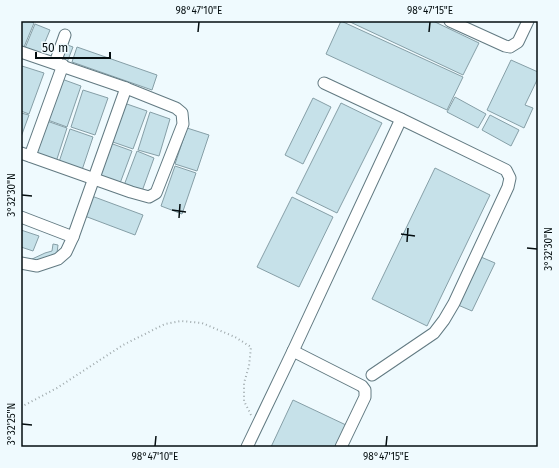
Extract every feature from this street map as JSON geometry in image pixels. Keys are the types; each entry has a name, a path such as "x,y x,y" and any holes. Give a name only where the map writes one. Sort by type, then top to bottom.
{"street":[{"path":"450,21 510,47 518,42 528,21"},
{"path":"21,52 59,64 126,88 176,108 182,113 182,129 156,193 153,195 147,197 25,155 59,64 65,35"},
{"path":"324,84 401,119 506,170 510,178 508,188 454,303 444,320 434,333 372,375"},
{"path":"21,263 37,266 58,259 66,252 73,237 126,88"},
{"path":"247,447 294,351 401,119"},
{"path":"21,217 73,237"},
{"path":"294,351 362,386 365,390 365,397 341,447"}],"path":[{"path":"21,407 57,388 123,345 164,324 181,321 202,323 236,337 251,347 249,366 244,383 244,401 258,426"}],"building":[{"path":"21,21 30,21 34,23 24,47 21,45"},
{"path":"341,21 463,77 447,110 326,54"},
{"path":"348,21 433,21 479,43 463,75"},
{"path":"35,24 50,30 40,54 25,48"},
{"path":"65,44 73,47 66,65 58,62"},
{"path":"77,47 157,75 152,90 72,62"},
{"path":"511,60 538,72 538,78 525,105 533,108 524,128 487,110"},
{"path":"22,66 44,73 29,114 21,111"},
{"path":"59,78 81,86 67,127 45,119"},
{"path":"83,90 108,98 95,135 71,127"},
{"path":"455,97 486,114 478,128 447,112"},
{"path":"313,98 331,107 303,164 285,155"},
{"path":"124,103 147,111 133,149 110,141"},
{"path":"341,103 382,123 337,213 296,193"},
{"path":"150,112 170,119 159,156 138,150"},
{"path":"21,113 29,115 21,137"},
{"path":"490,115 519,130 511,146 482,130"},
{"path":"44,120 67,128 55,165 32,157"},
{"path":"187,128 209,135 197,171 175,164"},
{"path":"70,129 93,137 81,173 58,165"},
{"path":"110,143 132,151 119,186 98,178"},
{"path":"137,151 154,158 141,194 123,188"},
{"path":"175,166 196,173 182,214 161,206"},
{"path":"435,168 490,195 427,326 372,299"},
{"path":"89,195 143,215 135,235 82,215"},
{"path":"292,197 333,217 299,287 257,267"},
{"path":"21,230 39,236 33,251 21,247"},
{"path":"53,244 58,245 55,256 31,263 30,260 52,251"},
{"path":"481,257 495,263 472,311 458,305"},
{"path":"293,400 346,425 335,447 271,447"}]}
